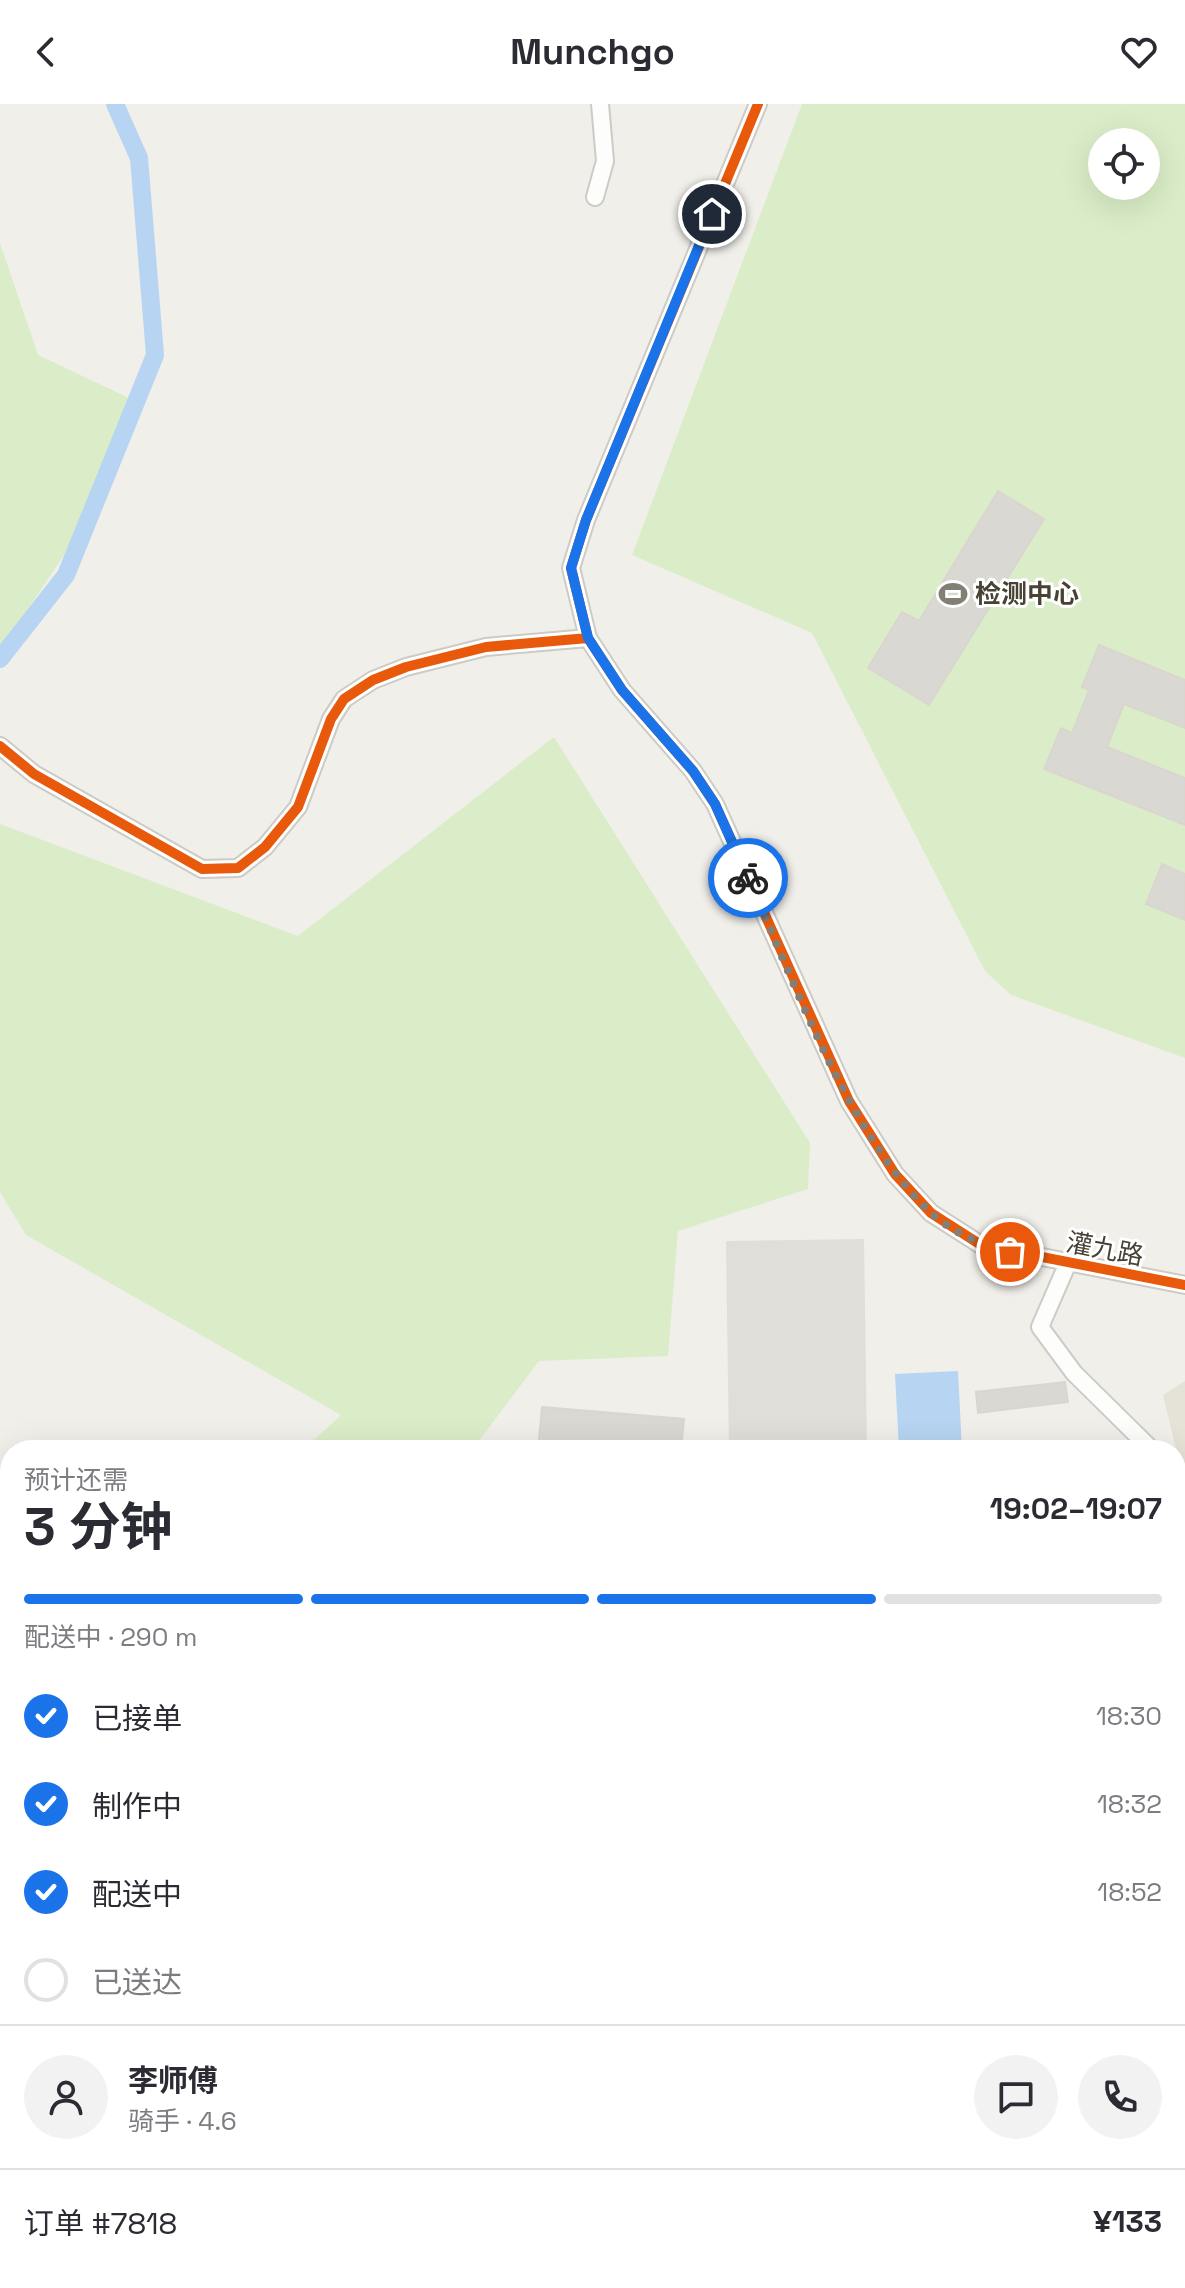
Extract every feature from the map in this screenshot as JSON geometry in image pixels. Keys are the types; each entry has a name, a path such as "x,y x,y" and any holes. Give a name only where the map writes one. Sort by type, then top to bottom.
{"street":[{"path":"595,197 605,161 600,104"},
{"name":"灌九路","path":"758,104 586,520 571,568 588,638 622,690 693,771 715,804 849,1101 895,1174 931,1213 981,1245 1067,1265 1185,1285"},
{"path":"0,746 34,774 202,869 238,868 265,847 298,807 331,719 344,699 373,680 406,667 486,647 588,638"},
{"path":"1067,1265 1040,1327 1074,1373 1142,1440"}],"shaded area":[{"path":"864,1239 867,1440 729,1440 726,1241"},
{"path":"1185,1381 1185,1440 1174,1440 1163,1395"}],"green space":[{"name":"检测中心","path":"802,104 1185,104 1185,1058 1011,995 985,971 812,633 632,555"},
{"path":"0,243 38,355 129,398 80,531 0,651"},
{"path":"554,737 810,1143 808,1189 678,1231 668,1356 539,1361 480,1440 314,1440 341,1415 26,1235 0,1192 0,824 298,936"}],"water":[{"path":"958,1371 961,1440 898,1440 895,1374"}],"building":[{"path":"998,491 1044,519 929,705 868,668 902,612 919,621"},
{"path":"1099,645 1185,680 1185,728 1124,704 1107,747 1185,778 1185,825 1044,769 1061,728 1072,733 1089,690 1082,687"},
{"path":"1162,864 1185,874 1185,920 1146,904"},
{"path":"1065,1382 1068,1402 978,1413 976,1392"},
{"path":"542,1407 684,1419 682,1440 539,1440"}],"waterway":[{"path":"0,659 66,575 155,355 139,158 115,104"}],"cycle path":[{"path":"758,104 586,520 571,568 588,638 622,690 693,771 715,804 849,1101 895,1174 931,1213 981,1245 1185,1285"},
{"path":"0,746 34,774 202,869 238,868 265,847 298,807 331,719 344,699 373,680 406,667 486,647 588,638"}],"way so far":[{"path":"748,878 849,1101 895,1174 931,1213 981,1245 1010,1252"}],"place":[{"name":"检测中心","path":"953,594"}],"route":[{"path":"712,214 586,520 571,568 588,638 622,690 693,771 715,804 748,878"}]}
